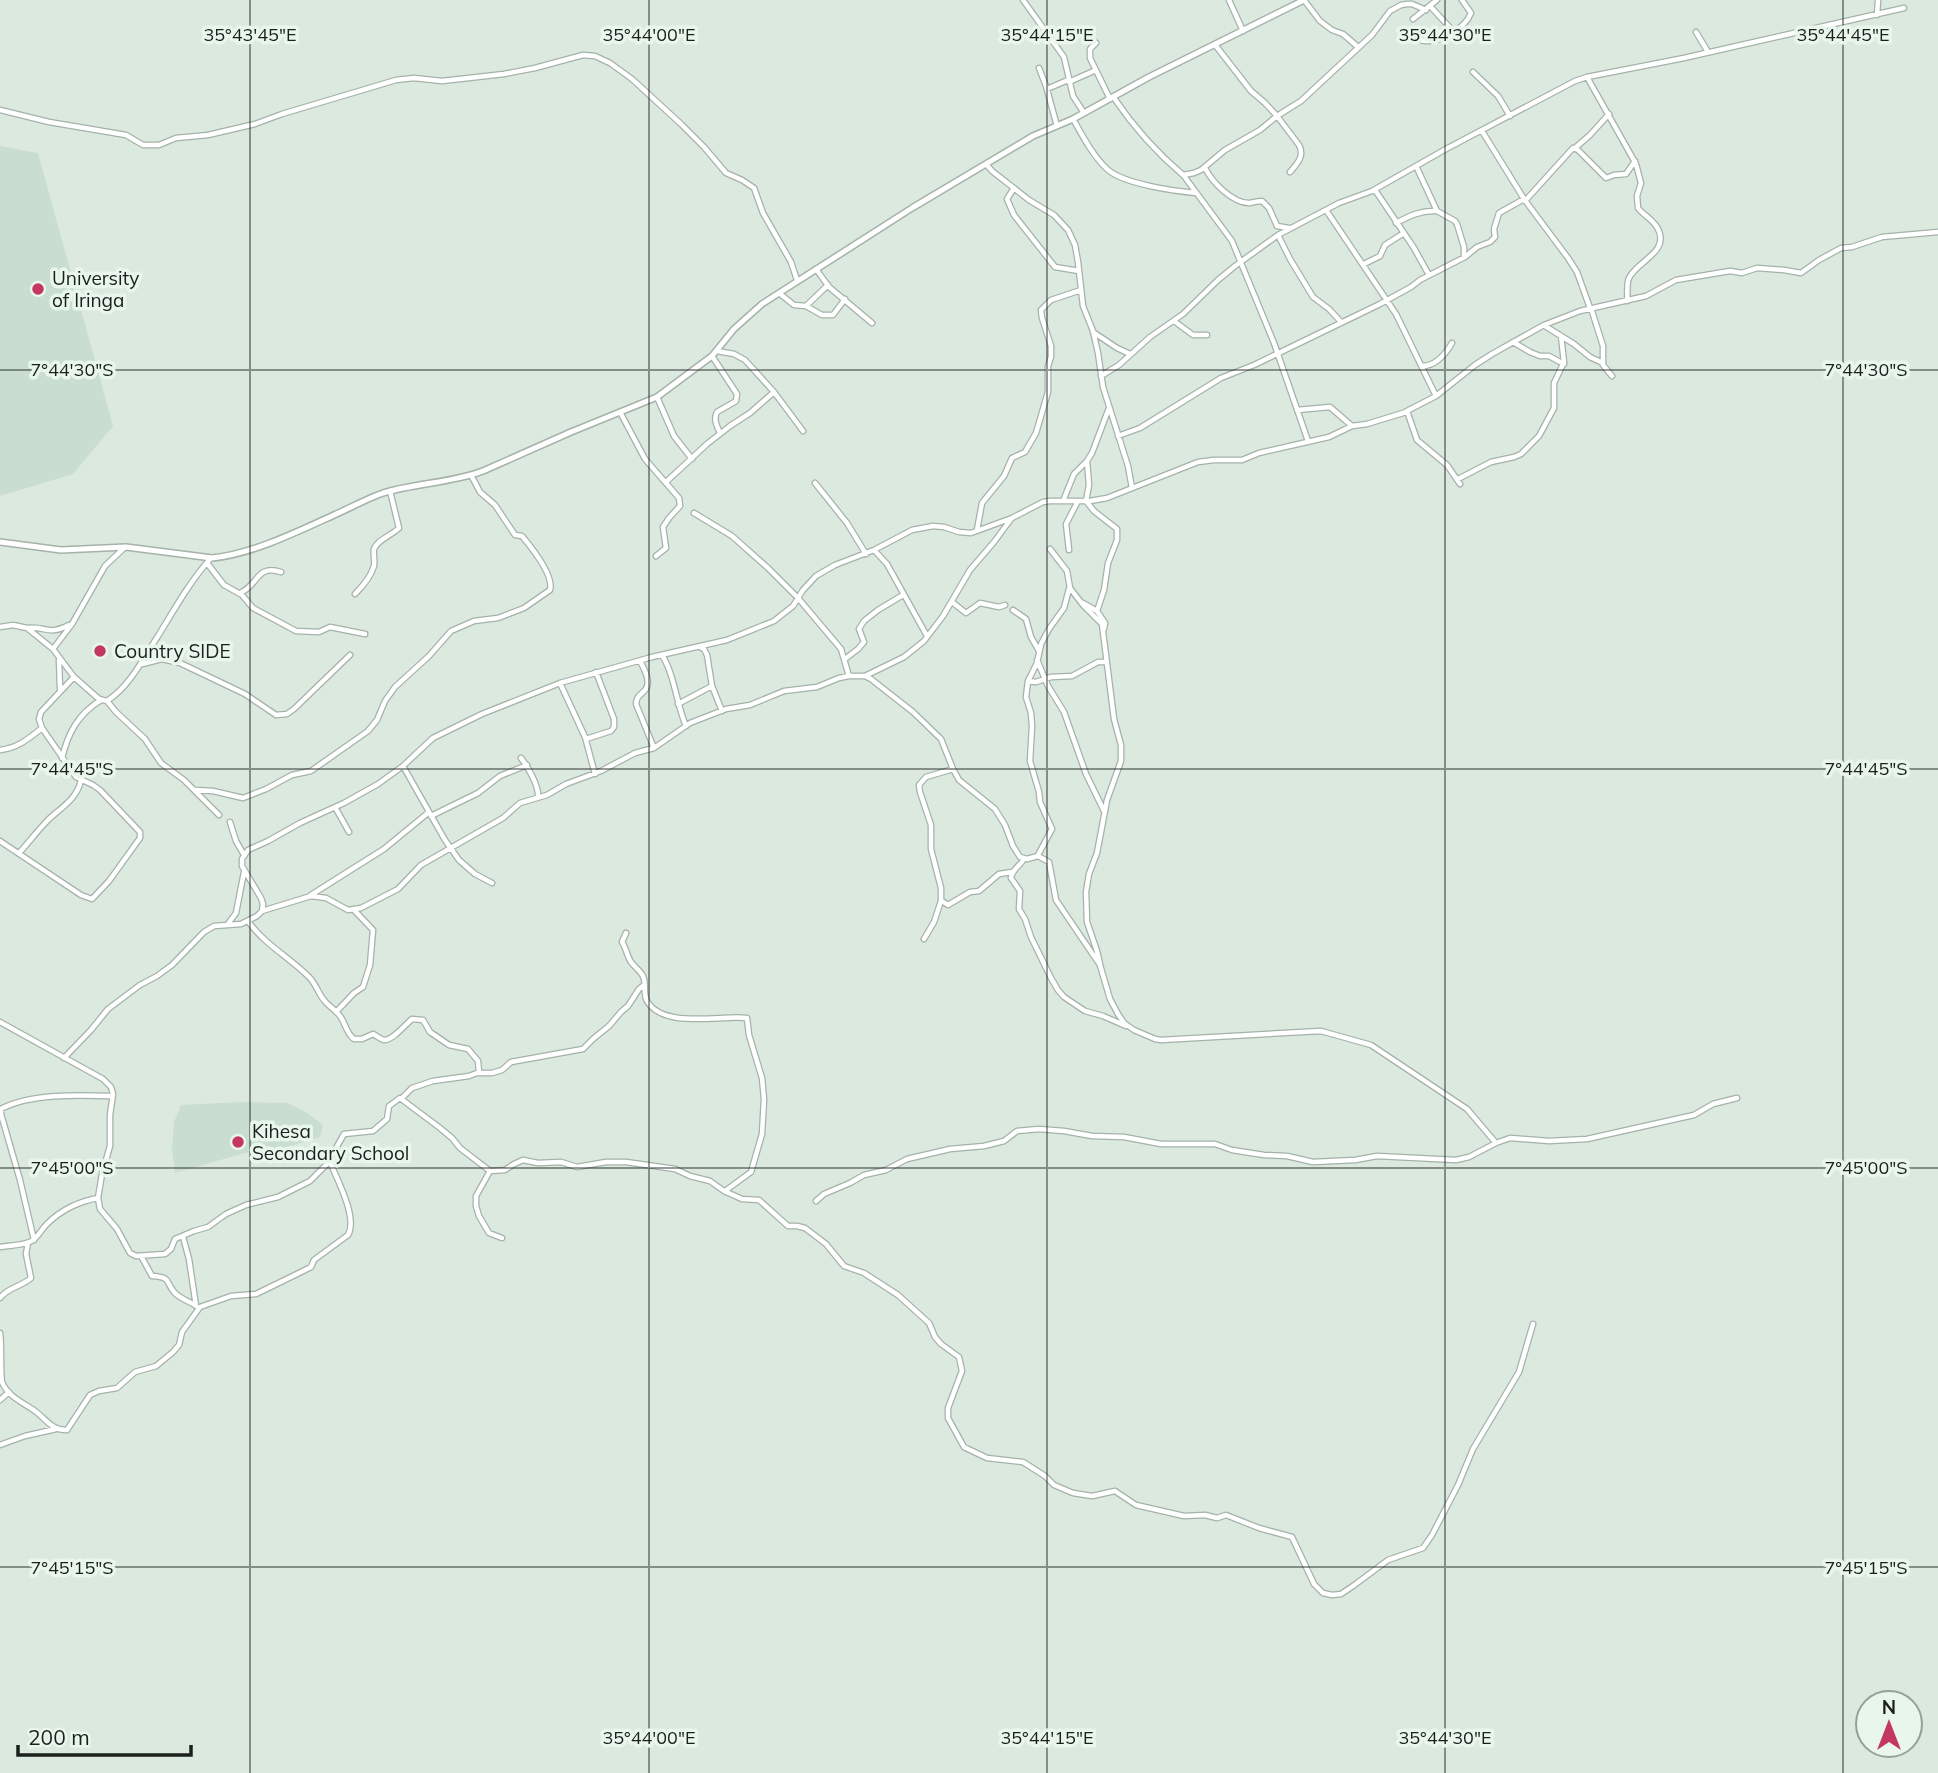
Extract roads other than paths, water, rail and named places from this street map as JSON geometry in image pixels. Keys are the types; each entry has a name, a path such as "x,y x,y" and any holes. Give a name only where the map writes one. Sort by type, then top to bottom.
{"street":[{"path":"1023,0 1064,57 1073,96 1084,113"},
{"path":"1229,0 1243,32"},
{"path":"0,542 61,550 126,547 209,560 253,548 390,491 471,475 657,397 715,353 746,317 816,268 1026,140 1073,119 1149,77 1304,0 1320,21 1343,34 1358,47"},
{"path":"1413,19 1437,0"},
{"path":"1420,40 1436,40 1467,21 1471,15 1470,9 1462,0"},
{"path":"1877,15 1878,0"},
{"path":"1183,175 1205,167 1225,150 1260,130 1301,101 1372,35 1387,14 1397,7 1412,5 1428,8 1453,31"},
{"path":"1101,376 1119,365 1150,337 1194,305 1218,280 1278,235 1339,203 1375,190 1532,103 1587,77 1904,8"},
{"path":"1696,32 1708,52"},
{"path":"1096,43 1089,54 1112,99 1136,128 1183,175 1233,241 1278,353 1308,441"},
{"path":"1216,46 1251,91 1277,116 1301,149 1297,164 1290,172"},
{"path":"0,110 49,122 126,135 146,145 159,145 176,138 208,135 255,124 396,80 414,78 442,81 504,74 593,55 632,79 699,141 726,173 754,188 763,212 791,262 797,280"},
{"path":"1039,68 1057,125"},
{"path":"1047,89 1096,70"},
{"path":"1473,72 1498,96 1510,116"},
{"path":"1587,77 1635,162 1641,183 1637,196 1638,208 1653,221 1661,240 1651,256 1629,277 1626,301"},
{"path":"1118,436 1140,428 1221,378 1254,365 1380,304 1490,242 1495,237 1494,229 1499,213 1525,200 1609,114"},
{"path":"1073,119 1104,166 1114,174 1154,187 1197,193"},
{"path":"1482,130 1525,200 1573,265 1604,346 1604,369 1612,376"},
{"path":"1575,148 1604,178 1626,174 1635,162"},
{"path":"986,164 1029,200 1062,222 1074,245 1083,306 1093,331 1103,387 1128,466 1132,488"},
{"path":"1416,166 1437,211"},
{"path":"1205,167 1217,184 1233,197 1250,203 1262,201 1269,208 1278,226 1290,229"},
{"path":"1014,188 1007,202 1024,228 1055,267 1079,271"},
{"path":"1375,190 1415,248 1429,275"},
{"path":"1326,210 1401,322 1436,396"},
{"path":"1396,223 1425,211 1442,212 1457,224 1464,257"},
{"path":"227,925 236,913 244,871 242,859 248,850 378,784 439,735 503,704 560,683 727,640 774,621 793,606 816,576 912,530 944,527 967,533 977,531 1012,518 1043,502 1107,498 1198,461 1242,460 1259,453 1329,436 1352,426 1385,419 1436,396 1475,365 1544,325 1590,308 1646,296 1676,280 1763,268 1801,273 1841,248 1882,237 1938,232"},
{"path":"1364,264 1380,256 1385,245 1404,233"},
{"path":"1278,235 1313,297 1341,323"},
{"path":"816,268 828,285 872,323"},
{"path":"806,306 828,285"},
{"path":"977,531 982,503 1004,476 1012,458 1025,452 1036,433 1048,393 1051,346 1041,310 1051,300 1081,290"},
{"path":"778,293 790,303 831,316 845,299"},
{"path":"1380,304 1383,294"},
{"path":"1174,321 1193,335 1207,335"},
{"path":"1544,325 1603,363"},
{"path":"1093,331 1130,354"},
{"path":"1406,411 1417,440 1442,460 1459,481 1491,462 1521,454 1539,436 1555,408 1554,383 1564,363 1561,336"},
{"path":"1513,342 1530,352 1556,358 1558,362 1564,363"},
{"path":"1422,366 1434,363 1448,351 1452,343"},
{"path":"715,353 738,355 774,392 803,431"},
{"path":"715,353 737,394 736,401 716,415 715,422 720,433"},
{"path":"666,482 720,433 750,414 774,392"},
{"path":"657,397 674,436 692,458"},
{"path":"1297,410 1330,407 1352,426"},
{"path":"1063,501 1074,474 1087,461 1096,444 1109,408"},
{"path":"620,412 645,459 679,498 680,506 663,527 666,548 656,556"},
{"path":"1087,461 1089,482 1086,501 1117,529 1117,540 1108,563 1104,590 1097,611"},
{"path":"195,790 217,791 243,798 292,775 311,771 368,731 395,687 454,629 474,621 498,618 524,608 550,590 552,586 549,575 531,548 522,536 515,535 495,505 480,492 471,475"},
{"path":"815,483 848,523 866,554"},
{"path":"355,594 373,567 376,546 400,528 390,491"},
{"path":"1069,550 1066,524 1077,501"},
{"path":"694,513 732,536 797,598 841,649 849,676"},
{"path":"864,676 904,657 921,644 952,601 970,570 1012,518"},
{"path":"53,649 72,624 105,566 126,547"},
{"path":"1050,549 1067,571 1070,588 1104,630"},
{"path":"874,550 887,564 923,628 929,633"},
{"path":"209,560 225,585 239,593 261,613 296,631 319,632 330,627 365,634"},
{"path":"62,759 72,728 87,709 114,696 142,664 209,560"},
{"path":"239,593 248,589 264,571 271,569 281,572"},
{"path":"1038,856 1052,829 1040,803 1030,761 1032,726 1026,697 1028,681 1039,652 1049,629 1064,608 1070,588"},
{"path":"845,659 863,644 859,629 864,621 903,595"},
{"path":"952,601 965,613 980,603 999,607 1006,605"},
{"path":"1080,602 1097,611 1105,623 1114,719 1122,754 1104,812 1097,853 1089,874 1086,892 1087,922 1113,1007 1128,1026"},
{"path":"1013,610 1026,618 1039,652"},
{"path":"0,627 13,625 55,631 72,624"},
{"path":"27,628 53,649 74,677 145,738 161,763 178,774 219,815"},
{"path":"699,647 704,649 707,655 712,686 722,710"},
{"path":"142,664 162,659 180,663 245,694 276,715 287,714 295,709 350,654"},
{"path":"662,655 686,726"},
{"path":"59,658 61,690"},
{"path":"1037,660 1045,680 1064,712 1086,774 1104,812"},
{"path":"640,661 648,684 637,698 636,704 654,748"},
{"path":"1028,681 1072,676 1098,662 1107,662"},
{"path":"586,738 611,731 614,727 614,719 596,672"},
{"path":"311,896 326,898 355,911 398,889 421,865 503,818 520,803 595,774 635,753 654,748 686,726 722,710 750,705 784,691 817,687 849,676 870,678 941,739 953,769 964,785 995,809 1017,853 1024,859"},
{"path":"0,841 85,898 92,899 138,843 141,835 100,790 76,777 42,728 39,719 41,712 74,677"},
{"path":"560,683 586,738 595,774"},
{"path":"678,704 712,686"},
{"path":"0,750 20,745 42,728"},
{"path":"522,758 539,790 538,797"},
{"path":"64,1058 108,1009 172,965 204,932 214,926 241,924 262,911 311,896 384,849 430,814 478,793 500,776 527,765"},
{"path":"403,766 450,847 467,868 492,883"},
{"path":"924,939 934,922 941,899 941,883 931,849 931,825 919,785 926,777 953,769"},
{"path":"19,853 49,819 70,801 81,780"},
{"path":"335,807 349,832"},
{"path":"230,822 244,855"},
{"path":"1024,859 1038,856 1049,862 1056,900 1100,965"},
{"path":"941,899 947,905 970,892 981,890 999,874 1012,872 1024,859"},
{"path":"244,871 261,898 262,911"},
{"path":"1012,872 1012,881 1020,891 1019,909 1051,978 1064,997 1085,1012 1161,1040 1321,1031 1364,1042 1467,1109 1496,1143"},
{"path":"336,1012 363,987 370,965 373,930 355,911"},
{"path":"248,921 269,945 310,978 325,1002 341,1017 348,1033 355,1039 373,1034 382,1040 388,1040 412,1019 423,1020 430,1032 449,1045 468,1049 478,1061 479,1072"},
{"path":"626,933 622,942 631,962 645,980 648,1004 667,1016 706,1020 718,1017 747,1018 749,1035 762,1078 762,1134 751,1172 724,1191"},
{"path":"0,1022 103,1079 111,1087 113,1096 110,1150 98,1198 100,1209 117,1229 130,1253 141,1256 165,1254 171,1249 175,1239 208,1227 226,1214 246,1205 278,1197 310,1181 330,1161 344,1134 373,1131 385,1122 389,1106 412,1088 479,1072 492,1073 511,1062 583,1049 609,1026 644,985"},
{"path":"31,1242 20,1180 1,1114 2,1109 9,1105 56,1096 113,1096"},
{"path":"401,1098 490,1171 505,1170 523,1160 538,1163 561,1162 577,1167 626,1162 675,1169 710,1181 742,1199 759,1200 788,1226 805,1228 825,1244 844,1266 860,1271 898,1295 929,1323 935,1337 959,1357 962,1371 947,1418 964,1447 987,1458 1023,1462 1045,1476 1050,1483 1073,1493 1092,1496 1115,1492 1136,1505 1184,1516 1226,1516 1292,1537 1314,1584 1323,1593 1332,1595 1340,1594 1353,1586 1388,1560 1423,1548 1458,1485 1473,1449 1519,1372 1534,1324"},
{"path":"816,1200 864,1175 886,1170 907,1159 1004,1141 1019,1131 1039,1129 1124,1137 1161,1144 1210,1144 1322,1162 1377,1156 1457,1160 1510,1138 1549,1141 1587,1139 1694,1115 1713,1104 1737,1098"},
{"path":"141,1256 152,1276 163,1277 175,1292 196,1307 228,1297 256,1294 297,1275 350,1233 350,1215 330,1161"},
{"path":"490,1171 476,1196 476,1206 489,1233 502,1238"},
{"path":"0,1298 5,1291 24,1284 31,1278 26,1254 31,1242 46,1225 67,1209 98,1198"},
{"path":"0,1446 25,1436 70,1427 90,1395 117,1388 135,1372 156,1366 173,1352 179,1345 182,1332 196,1307 183,1237"},
{"path":"0,1247 31,1242"},
{"path":"0,1333 2,1381 17,1400 58,1429"},
{"path":"0,1400 9,1392"}],"place":[{"name":"University of Iringa","path":"38,289"},
{"name":"Country SIDE","path":"100,651"},
{"name":"Kihesa Secondary School","path":"238,1142"}]}
